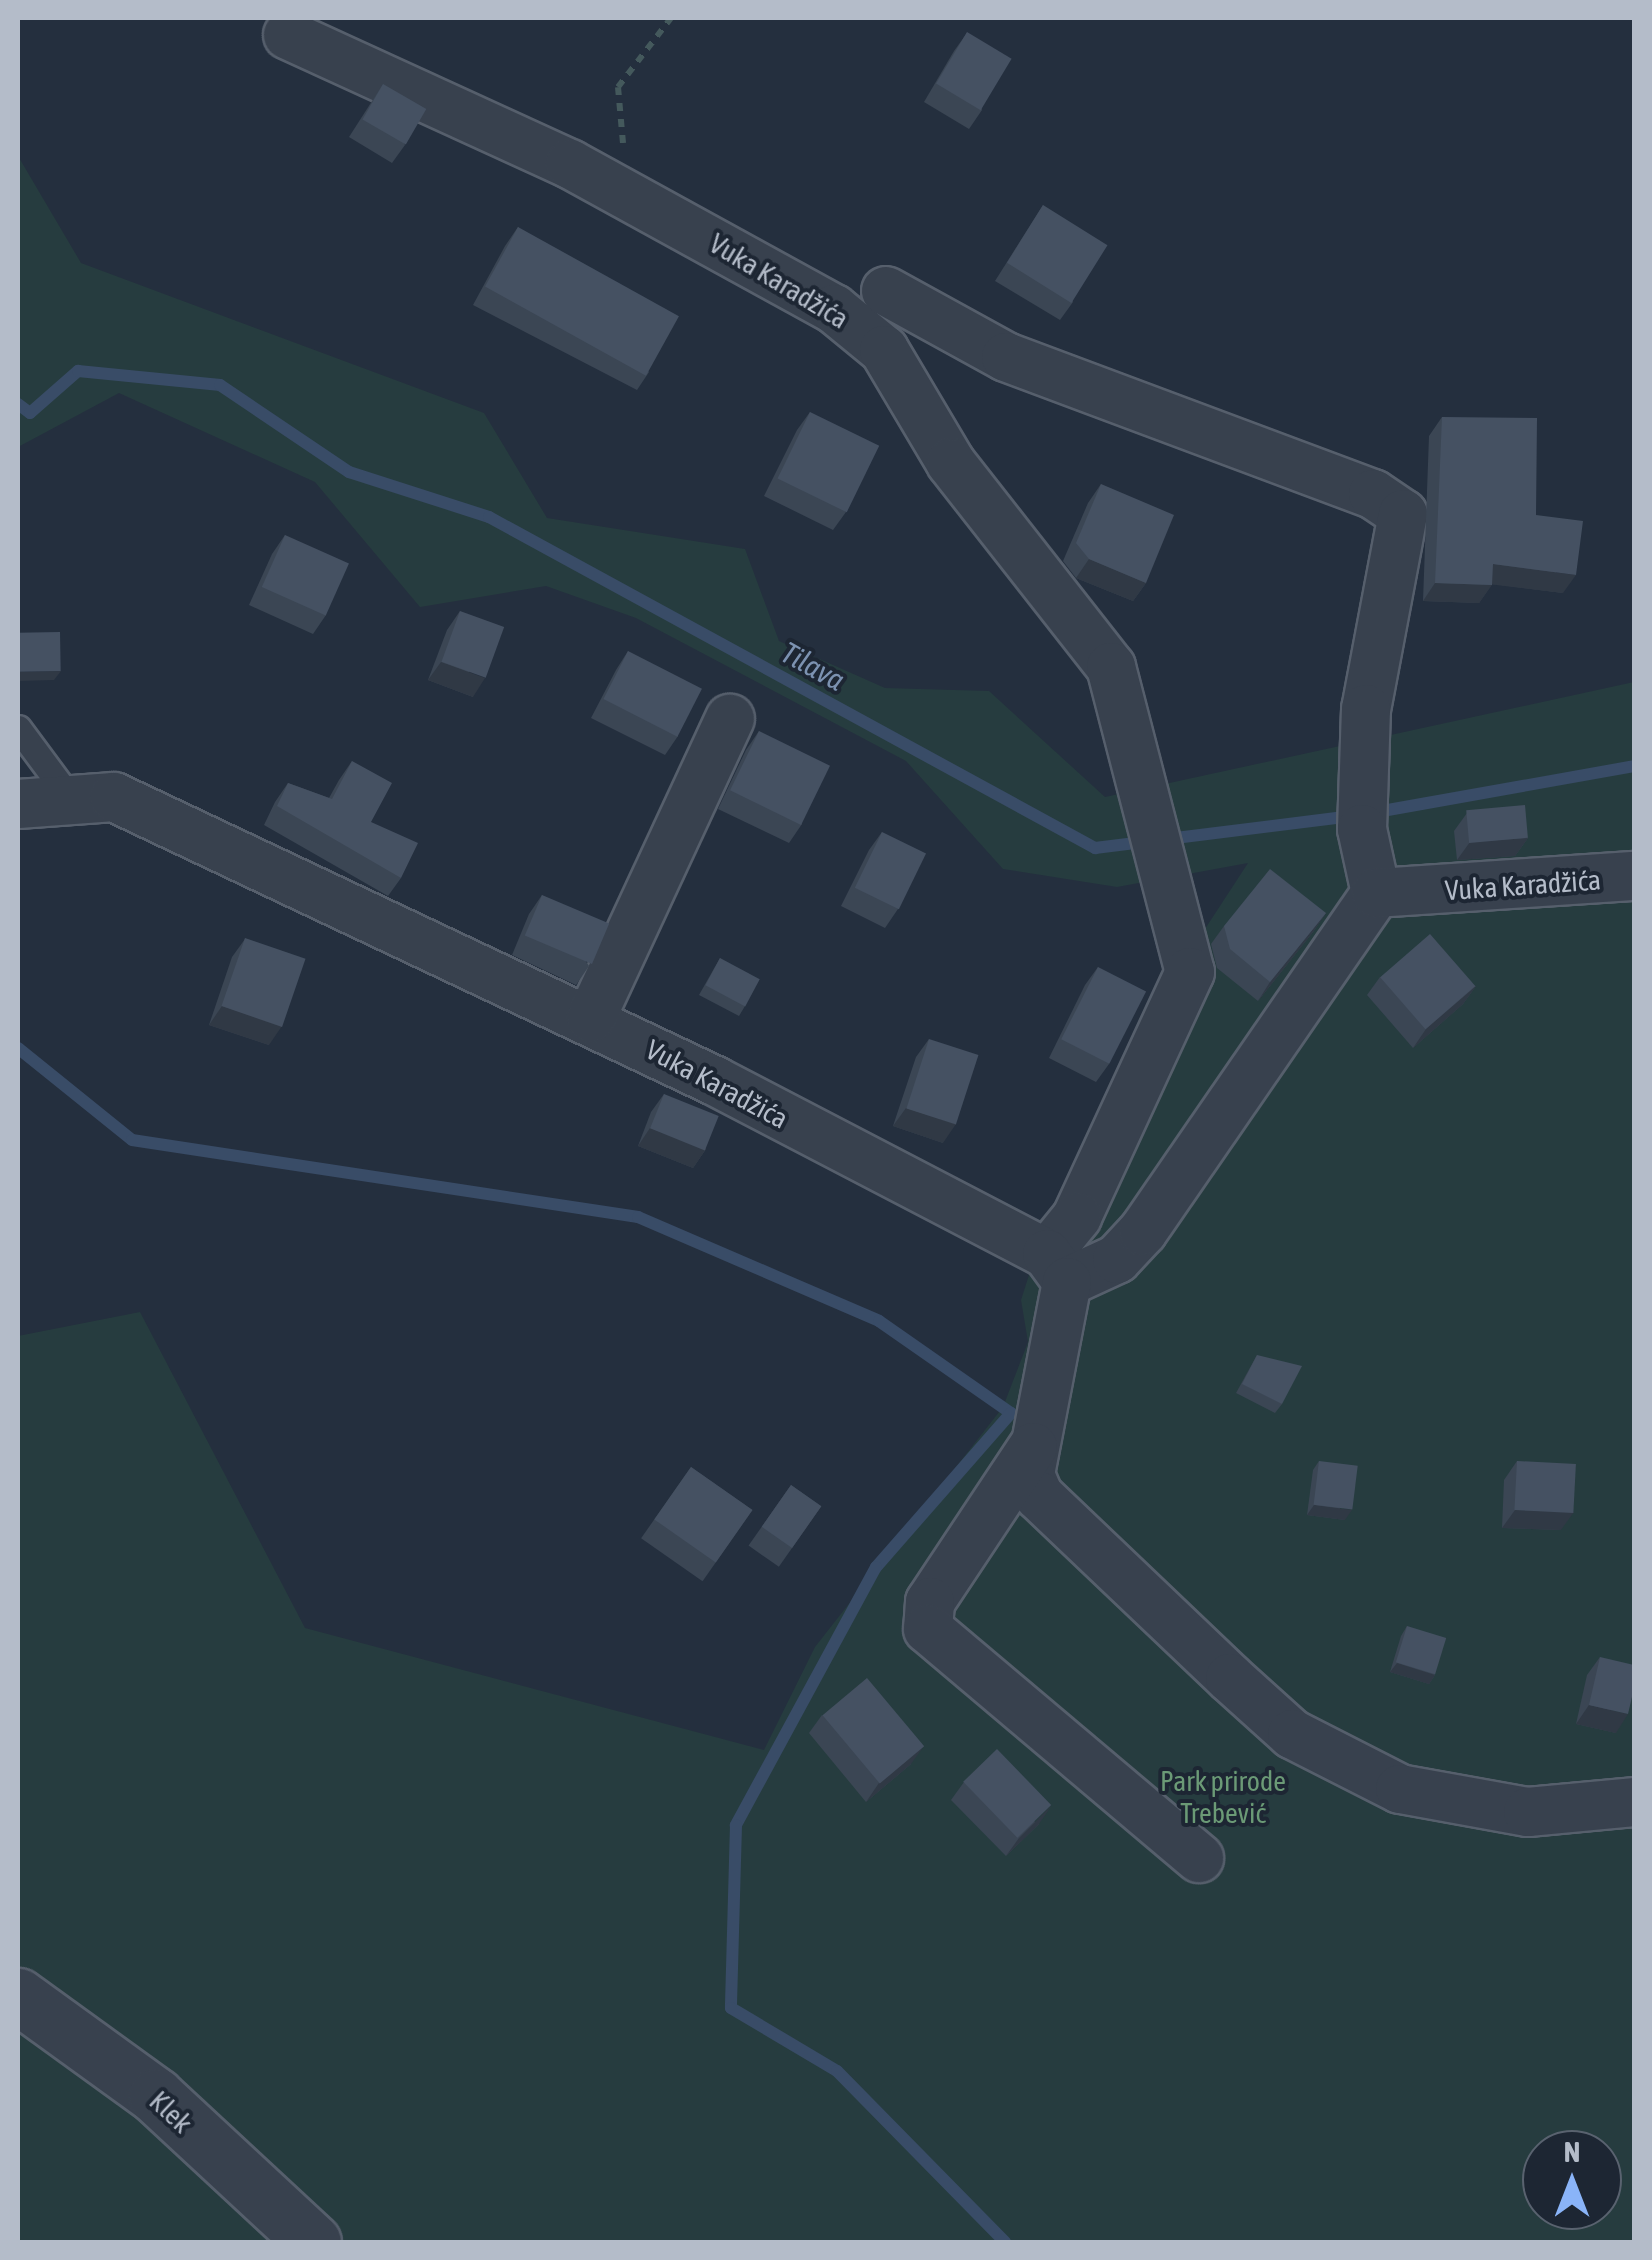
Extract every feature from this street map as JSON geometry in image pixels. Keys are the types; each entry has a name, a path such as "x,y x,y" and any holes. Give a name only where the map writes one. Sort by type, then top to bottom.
{"street":[{"name":"Vuka Karadžića","path":"18,804 67,794 114,797 590,1018 1057,1268 1190,972 1111,667 952,463 884,350 819,300 657,210 288,34"},
{"name":"Vuka Karadžića","path":"886,291 1006,357 1373,494 1404,514 1366,709 1362,808 1376,893 1634,876"},
{"path":"590,1018 730,719"},
{"path":"1376,893 1143,1231 1118,1258 1057,1268 1033,1446 1039,1496 1292,1734 1400,1789 1470,1808 1634,1802"},
{"path":"1033,1446 930,1602 928,1629 1199,1858"},
{"name":"Klek","path":"18,1996 156,2096 313,2242"}],"lane":[{"path":"18,728 67,794"}],"path":[{"path":"628,156 618,87 670,18"}],"green space":[{"name":"Park prirode Trebević","path":"18,156 81,263 484,413 547,518 745,549 779,641 885,688 989,691 1105,797 1634,682 1634,2242 18,2242 18,1336 140,1312 305,1628 764,1750 815,1647 1003,1407 1028,1342 1021,1300 1029,1275 1173,978 1248,863 1117,887 1003,869 906,761 636,618 546,586 420,607 315,482 119,393 18,447"}],"building":[{"path":"967,32 1012,59 981,110 936,83"},
{"path":"383,84 426,109 406,145 362,120"},
{"path":"1043,205 1107,245 1071,303 1007,263"},
{"path":"518,227 679,316 646,376 485,286"},
{"path":"810,412 879,446 847,512 778,479"},
{"path":"1442,417 1537,418 1536,515 1583,521 1576,575 1493,564 1492,585 1435,583"},
{"path":"1101,484 1174,515 1146,583 1089,559 1076,543"},
{"path":"285,535 349,563 326,616 262,587"},
{"path":"460,611 504,627 486,678 442,662"},
{"path":"60,632 61,671 19,672 18,633"},
{"path":"628,651 702,689 677,737 603,699"},
{"path":"759,731 830,766 801,825 730,790"},
{"path":"352,761 392,783 371,822 418,843 401,878 277,806 288,783 332,799"},
{"path":"1525,805 1528,838 1469,843 1466,810"},
{"path":"882,832 926,853 899,909 855,888"},
{"path":"1270,869 1326,913 1270,982 1230,949 1224,926"},
{"path":"542,895 609,924 592,964 525,936"},
{"path":"1430,934 1475,986 1425,1029 1380,977"},
{"path":"245,938 306,959 282,1027 222,1006"},
{"path":"720,958 760,979 745,1006 705,985"},
{"path":"1098,967 1146,992 1109,1064 1061,1039"},
{"path":"929,1039 978,1055 956,1124 906,1108"},
{"path":"664,1094 719,1116 705,1150 650,1128"},
{"path":"1257,1355 1302,1366 1282,1404 1242,1384"},
{"path":"1319,1461 1358,1466 1352,1509 1314,1505"},
{"path":"1517,1461 1576,1464 1573,1513 1514,1510"},
{"path":"691,1467 752,1510 716,1562 654,1519"},
{"path":"791,1485 821,1506 792,1548 762,1527"},
{"path":"1407,1626 1446,1638 1435,1674 1396,1662"},
{"path":"1600,1657 1634,1665 1628,1714 1589,1705"},
{"path":"867,1678 924,1746 880,1783 823,1715"},
{"path":"997,1749 1051,1805 1017,1838 963,1782"}],"waterway":[{"name":"Tilava","path":"18,404 30,413 78,371 220,385 349,472 489,517 1095,848 1352,816"},
{"name":"Tilava","path":"1371,813 1634,766"},
{"path":"18,1048 132,1140 638,1217 879,1321 1011,1413 876,1567 736,1825 731,2008 837,2071 1005,2242"}]}
